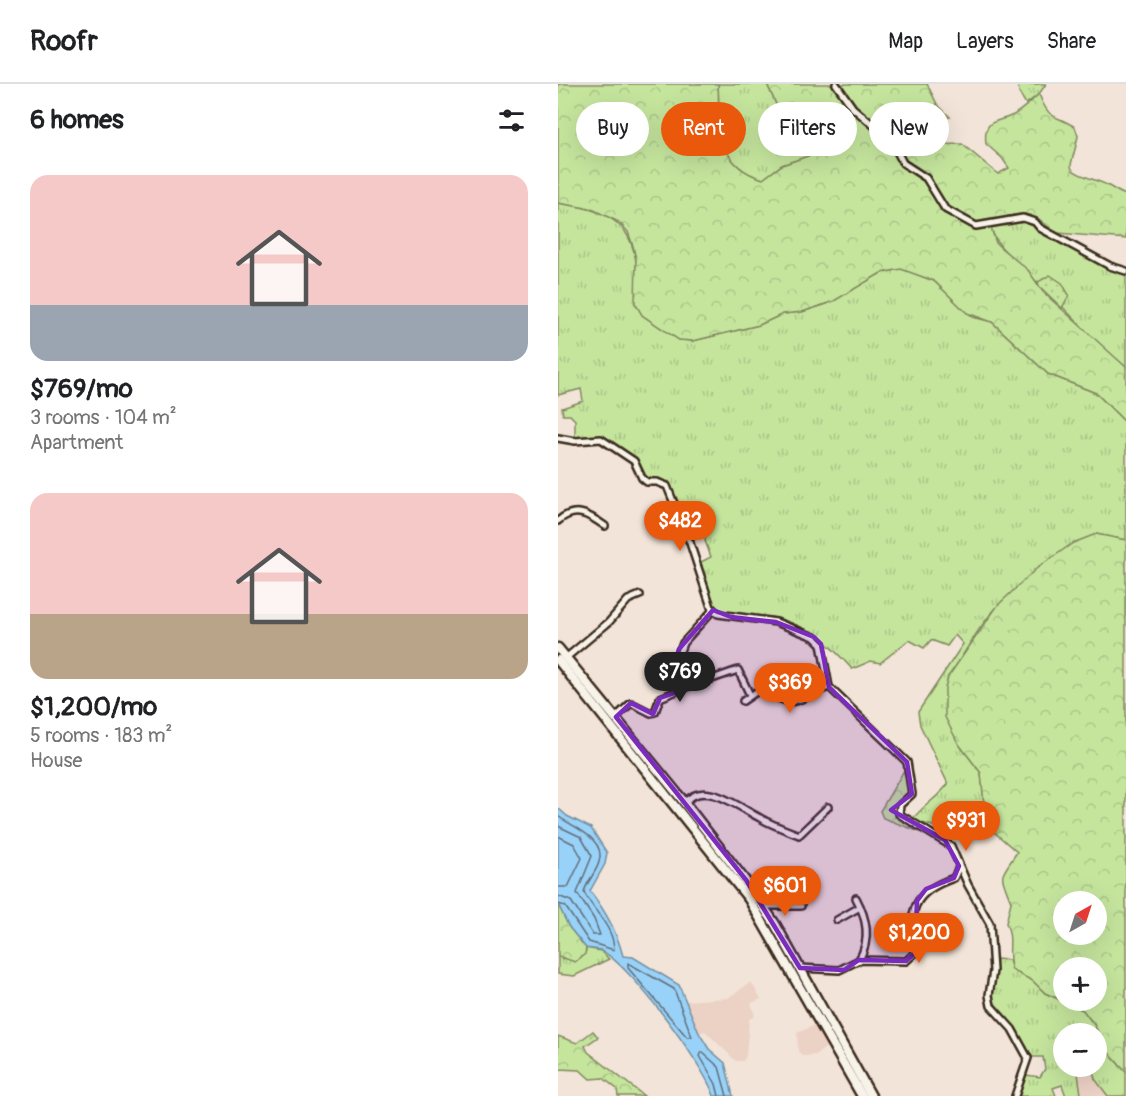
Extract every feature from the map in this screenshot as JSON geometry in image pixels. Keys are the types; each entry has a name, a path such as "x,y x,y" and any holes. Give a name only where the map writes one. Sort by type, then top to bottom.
{"highway":[{"path":"558,648 562,659 749,899 862,1096"},
{"path":"562,659 616,717 764,906 871,1096"}],"street":[{"path":"836,84 854,108 891,140 903,163 926,178 940,204 961,219 976,226 1007,218 1030,220 1040,228 1110,266 1126,271"},
{"path":"558,438 575,441 601,439 634,461 642,478 647,482 657,482 667,486 690,543 706,597 713,610 718,614 731,617 776,622 814,637 820,644 829,687 907,762 912,794 900,805 899,814 945,840 951,846 990,924 993,971 989,995 991,1006 1012,1029 1028,1058 1015,1096"},
{"path":"558,521 566,513 578,512 605,526"},
{"path":"562,659 609,622 628,600 640,595"},
{"path":"681,690 671,675 679,649 713,610"},
{"path":"616,717 631,703 655,712 660,698 681,690 704,676 712,679 738,670 750,695"},
{"path":"743,700 762,688 785,702 792,703 829,687"},
{"path":"685,803 691,795 697,793 727,799 765,821 799,836 828,807"},
{"path":"800,968 844,970 859,960 906,961 915,953 914,913 917,901 926,889 954,878 959,866"},
{"path":"856,898 867,936 859,960"},
{"path":"764,906 771,904 801,906"},
{"path":"837,920 860,907"}],"highlighted area":[{"path":"713,610 731,617 776,622 814,637 821,644 829,687 907,762 912,794 891,810 945,840 959,866 954,878 926,889 917,901 915,953 906,961 859,960 844,970 800,968 746,880 616,717 631,703 653,714 660,698 680,691 671,675 679,649"}],"shaded area":[{"path":"751,982 761,999 751,1003 755,1016 749,1019 746,1056 743,1061 736,1061 705,1031 699,1033 685,1001 728,998"},
{"path":"818,1024 829,1045 816,1055 802,1056 798,1051 797,1033"},
{"path":"1078,1077 1094,1077 1108,1096 1078,1096 1081,1094"}],"green space":[{"path":"558,84 718,84 719,102 661,102 661,156 730,156 747,172 763,179 782,165 808,156 857,156 857,102 775,102 767,84 927,84 936,102 869,102 869,156 949,156 949,144 962,144 998,174 1009,168 1002,158 986,144 988,126 1018,112 1039,94 1046,109 1053,116 1075,127 1078,136 1071,168 1079,174 1104,183 1126,195 1126,239 1058,233 1039,219 1021,214 1007,216 990,225 996,243 1028,270 1043,292 1126,367 1126,423 1096,393 1048,374 992,322 967,313 934,281 901,269 881,273 834,301 802,312 783,314 759,325 693,341 679,340 642,315 635,303 636,259 628,232 619,222 592,209 558,203"},
{"path":"718,84 767,84 775,102 758,102 758,156 809,156 782,165 763,179 747,173 730,156 746,156 746,102 719,102"},
{"path":"1018,84 1046,84 1039,94 1026,104 1019,93"},
{"path":"558,203 585,208 605,215 619,225 628,236 634,251 642,315 679,340 693,341 759,325 783,314 802,312 827,304 881,273 901,269 934,281 973,317 992,322 1048,374 1096,393 1126,423 1126,540 1096,534 1021,586 991,613 948,677 958,743 981,773 986,825 968,814 943,829 912,820 948,784 920,725 918,712 963,644 955,635 947,646 931,640 924,648 909,640 880,663 871,661 852,669 828,645 801,627 780,619 732,613 716,608 705,583 701,562 711,557 705,541 707,529 699,527 693,544 669,485 645,477 633,459 617,448 607,444 575,439 575,420 570,415 563,415 562,408 583,401 581,389 558,395"},
{"path":"1024,221 1033,223 1087,257 1126,275 1126,367 1101,346 1005,251 990,225"},
{"path":"1050,275 1062,283 1069,295 1062,308 1039,286 1038,282"},
{"path":"1096,534 1126,540 1126,1072 1107,1051 1107,1023 1093,1023 1084,1011 1107,1011 1107,957 1053,957 1053,997 1045,993 1033,981 1012,970 1006,923 1011,902 1003,876 1017,852 986,825 981,773 958,743 945,717 945,688 948,677 998,605 1036,569 1073,543"},
{"path":"906,767 909,793 897,813 925,834 883,818 880,811"},
{"path":"558,904 569,927 586,948 585,954 575,962 558,956"},
{"path":"586,948 601,951 609,959 574,976 558,974 558,956 562,959 586,951"},
{"path":"995,959 1009,960 1012,970 1033,981 1045,993 1053,997 1053,1011 1084,1011 1093,1023 1053,1023 1053,1077 1078,1077 1081,1094 1066,1096 1062,1085 1053,1088 1056,1096 1018,1096 1026,1075 1040,1077 1045,1069 1043,1057 1030,1057 1014,1027 993,1001"},
{"path":"593,1031 598,1037 585,1046 588,1052 644,1096 618,1096 617,1089 603,1078 590,1079 580,1070 558,1069 558,1036 577,1043"},
{"path":"1107,1051 1126,1072 1126,1096 1108,1096 1094,1077 1107,1077"}],"water":[{"path":"558,808 567,816 591,828 607,853 605,864 590,891 610,922 623,956 633,957 679,985 699,1033 709,1049 725,1063 733,1096 714,1096 681,1040 629,974 600,950 586,948 569,927 558,904"}]}
